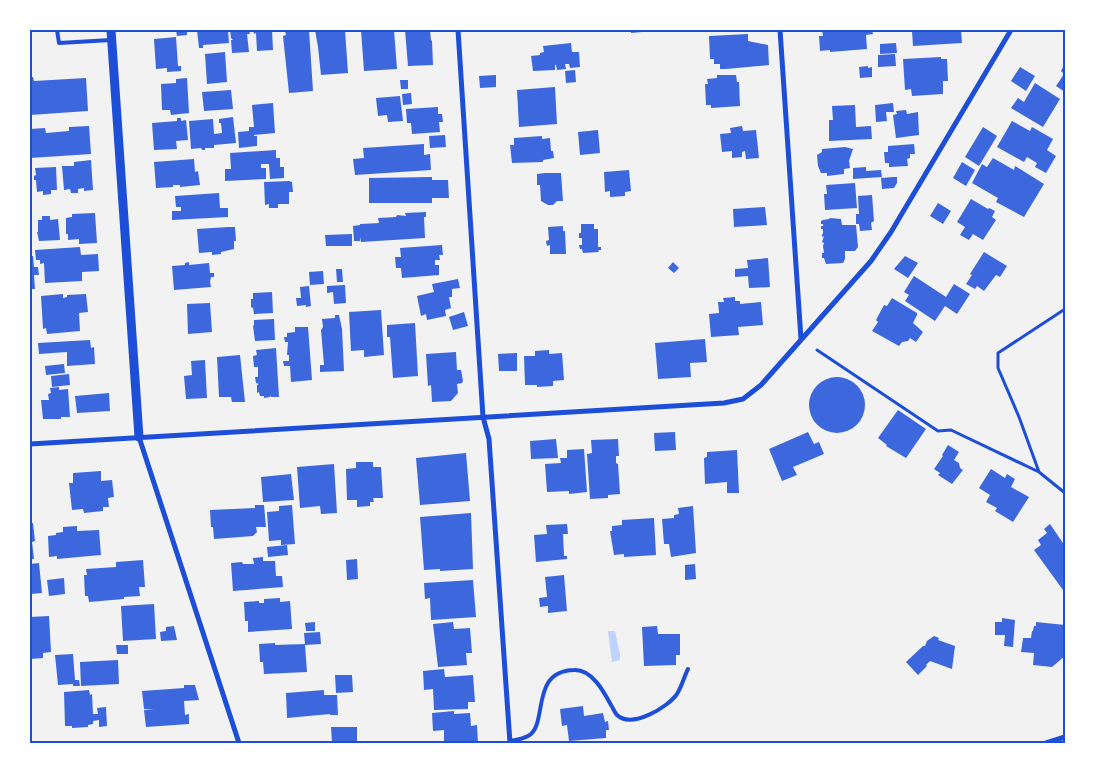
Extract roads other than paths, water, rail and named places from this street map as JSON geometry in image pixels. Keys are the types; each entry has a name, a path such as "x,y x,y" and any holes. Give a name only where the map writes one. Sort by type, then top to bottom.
{"street":[{"path":"110,30 140,437 239,743"},
{"path":"458,30 483,417 489,439 510,742"},
{"path":"780,30 801,340"},
{"path":"30,444 724,403 743,399 761,386 871,261 891,232 1011,30"},
{"path":"1046,743 1065,737"}],"lane":[{"path":"58,30 58,42 111,40"},
{"path":"510,742 529,736 534,732 538,724 542,696 547,684 562,672 576,670 590,676 600,686 617,715 624,719 633,719 659,710 670,702 678,693 688,669"}],"water":[{"path":"608,631 615,631 620,660 612,662"}]}
